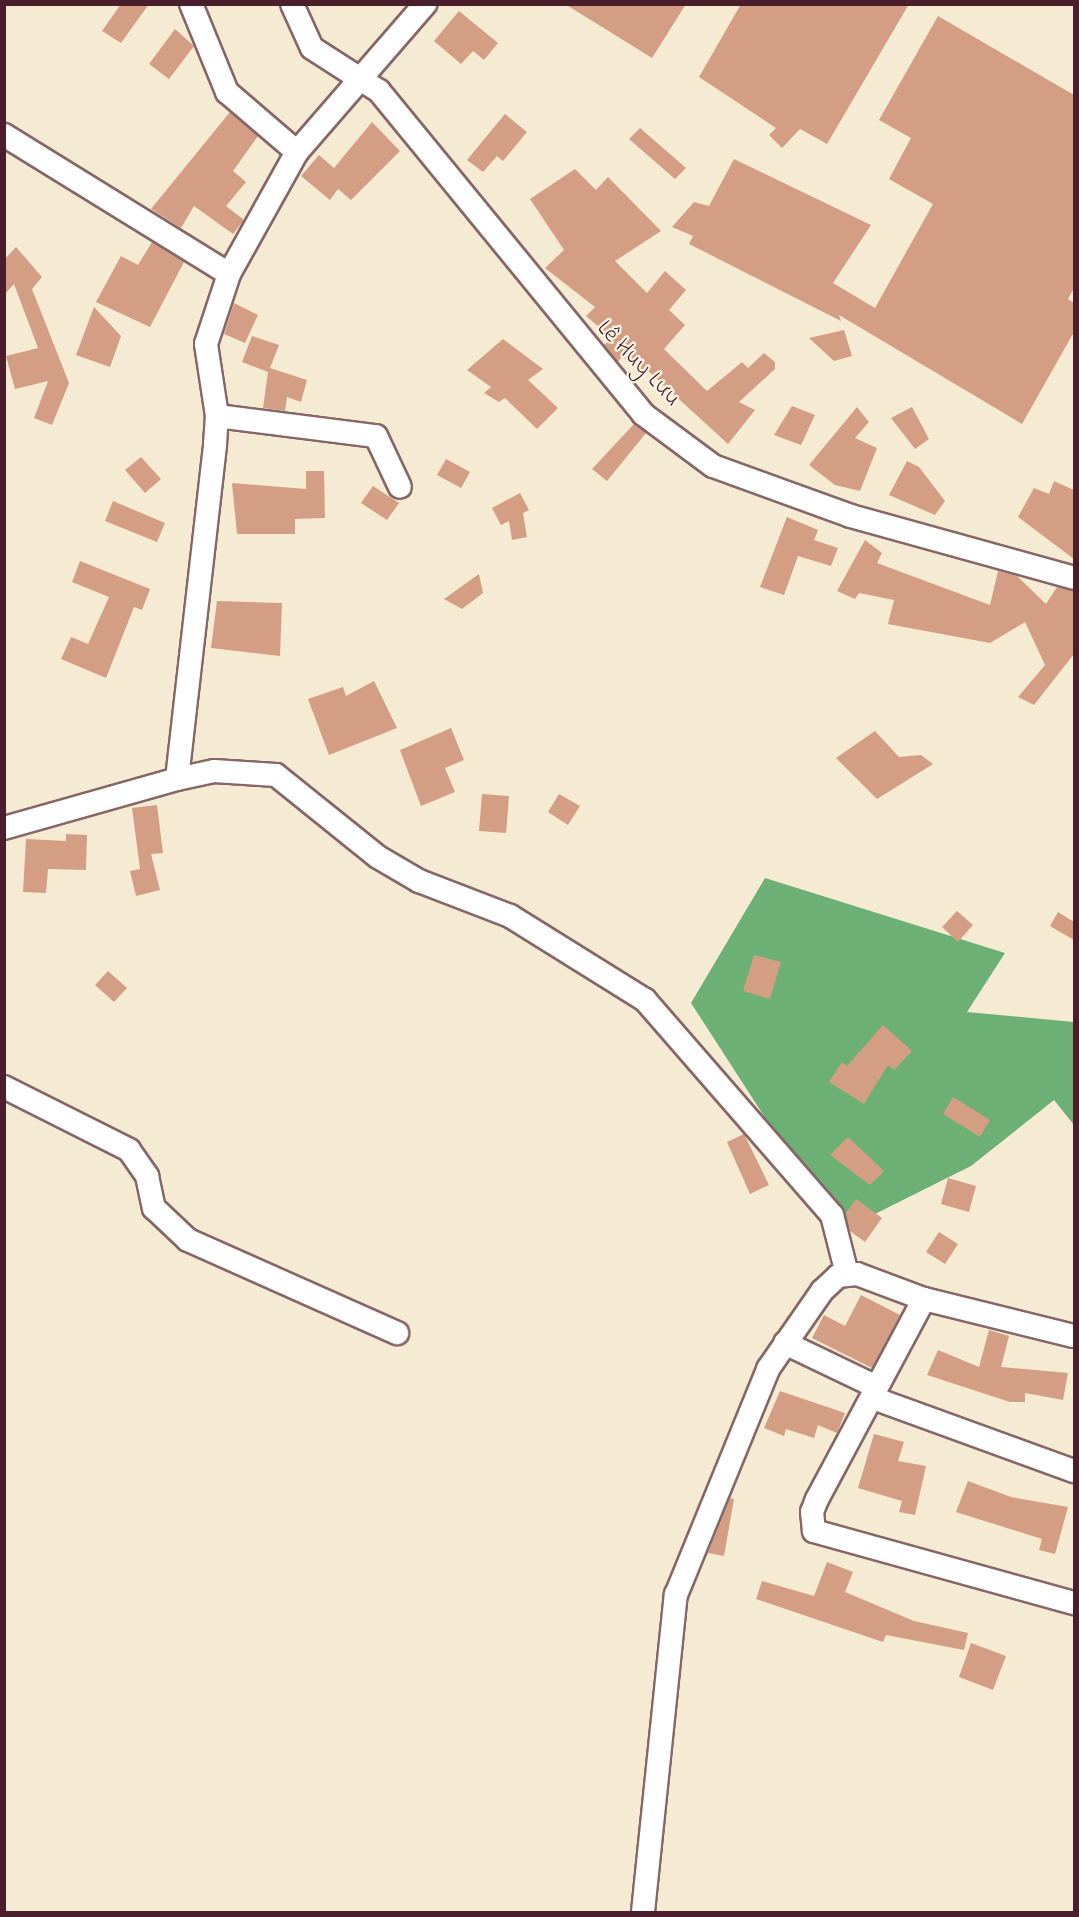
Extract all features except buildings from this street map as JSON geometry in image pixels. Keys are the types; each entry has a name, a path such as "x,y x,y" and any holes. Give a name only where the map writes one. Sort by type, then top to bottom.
{"street":[{"path":"191,4 227,92 297,152"},
{"name":"Lê Huy Lưu","path":"292,4 312,48 362,77 469,197 583,346 643,414 713,466 851,516 1074,578"},
{"path":"177,779 217,416 206,344 229,274 297,152 425,4"},
{"path":"4,135 229,274"},
{"path":"217,416 376,436 400,487"},
{"path":"4,828 177,779 214,771 276,775 378,857 419,881 510,916 645,1000 832,1215 847,1274"},
{"path":"4,1088 129,1150 147,1176 154,1208 188,1240 397,1333"},
{"path":"643,1912 676,1595 768,1369 831,1281 847,1274 924,1299 1074,1335"},
{"path":"924,1299 817,1498 814,1531 1074,1603"},
{"path":"785,1343 875,1392 1074,1471"}],"green space":[{"path":"765,878 1005,953 967,1012 1074,1022 1074,1125 1054,1100 971,1166 839,1232 691,1003"}]}
